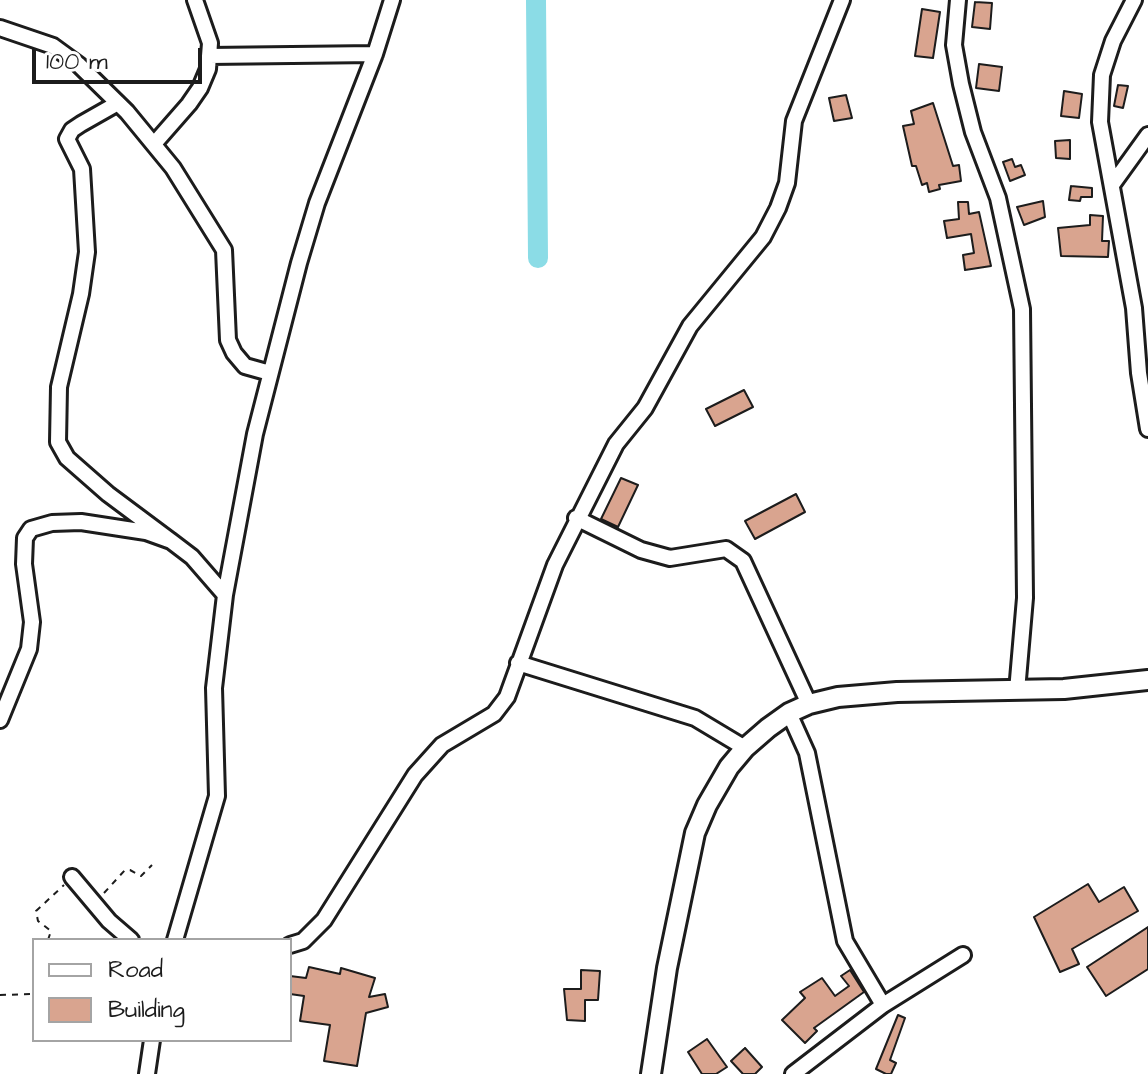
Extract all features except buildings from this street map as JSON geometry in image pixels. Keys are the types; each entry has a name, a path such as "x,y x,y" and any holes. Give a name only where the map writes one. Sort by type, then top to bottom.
{"main road":[{"path":"651,1074 667,968 695,833 718,785 745,748 789,713 809,704 870,693 1017,691 1148,680"}],"street":[{"path":"154,144 200,88 208,69 210,43 195,0"},
{"path":"176,938 217,796 214,688 225,595 255,434 317,203 375,54 392,0"},
{"path":"292,944 303,941 324,920 407,788 442,745 494,714 507,697 555,565 576,518 616,444 645,408 690,326 763,237 787,183 794,121 842,0"},
{"path":"958,0 954,45 961,84 973,132 998,198 1022,309 1025,598 1017,691"},
{"path":"1134,0 1113,41 1102,75 1100,122 1134,308 1139,373 1148,429"},
{"path":"0,28 53,46 92,76 173,168 224,250 228,340 234,353 245,366 270,373"},
{"path":"209,56 375,54"},
{"path":"118,103 72,130 67,139 82,169 87,252 79,307 59,387 58,442 67,458 108,494 192,557 225,595"},
{"path":"1112,185 1148,135"},
{"path":"576,518 641,550 670,558 726,549 743,561 809,704"},
{"path":"0,720 29,649 31,602 24,564 25,538 31,529 52,523 81,522 146,532 171,541"},
{"path":"518,663 695,718 745,748"},
{"path":"789,713 807,753 845,941 883,1005"},
{"path":"72,877 109,921 129,938"},
{"path":"793,1074 883,1005 963,955"},
{"path":"147,1074 152,1042"}],"path":[{"path":"95,903 125,870 141,876 152,865"},
{"path":"49,938 51,931 36,918 36,911 72,877"},
{"path":"0,995 32,994"}],"waterway":[{"path":"536,0 538,258"}]}
